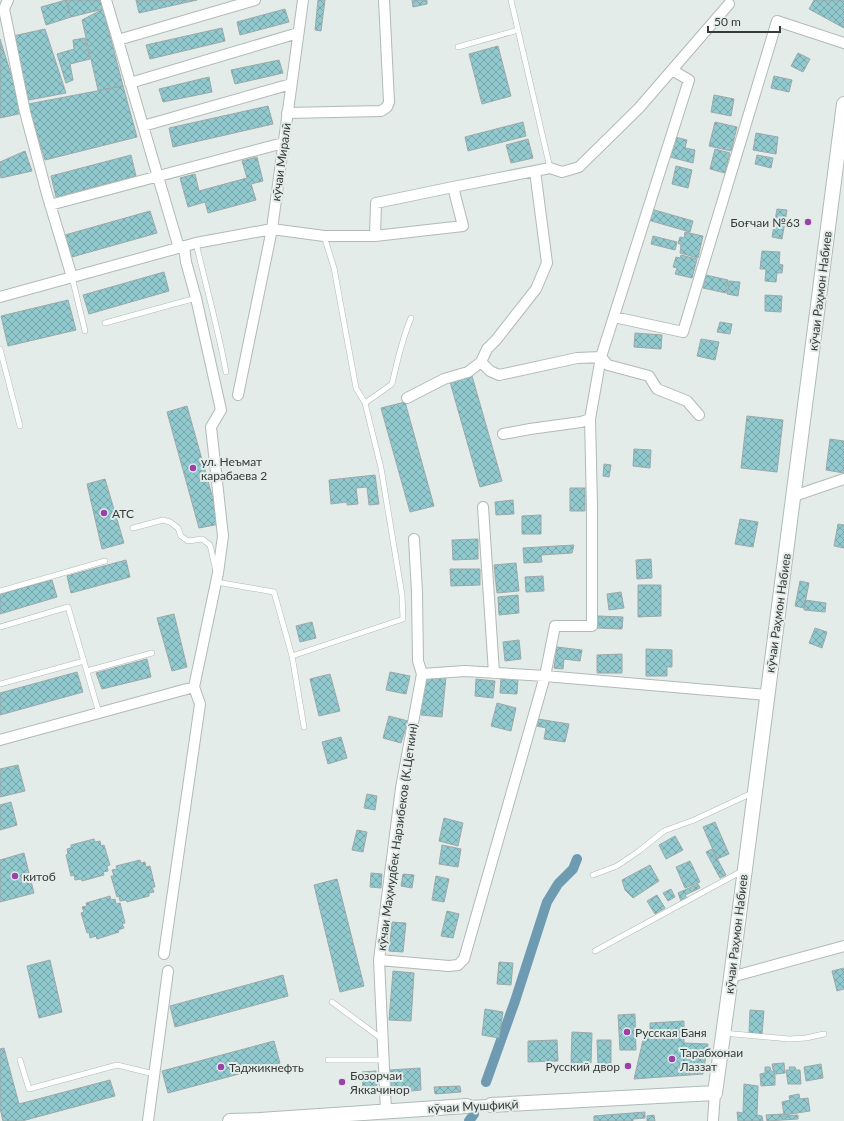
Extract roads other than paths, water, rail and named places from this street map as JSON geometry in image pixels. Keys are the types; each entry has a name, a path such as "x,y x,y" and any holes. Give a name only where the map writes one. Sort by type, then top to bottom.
{"street":[{"path":"8,0 4,9 27,119 50,205 72,277"},
{"path":"106,0 158,177 186,262 196,298 221,410 211,427 223,536 217,577 194,687 200,704 164,954"},
{"path":"118,40 255,0"},
{"name":"кӯчаи Миралӣ","path":"238,395 272,229 303,0"},
{"path":"288,113 381,111 387,107 389,102 384,0"},
{"path":"375,236 376,203 550,168 562,172 579,167 639,108 729,4"},
{"path":"614,317 683,332 777,21 844,42"},
{"path":"130,83 298,33"},
{"path":"380,960 449,966 458,965 464,959 545,676 554,626 592,626 590,419 601,357 689,80 672,70"},
{"path":"143,126 291,84"},
{"name":"кӯчаи Раҳмон Набиев","path":"712,1121 844,104"},
{"path":"50,205 283,143"},
{"path":"408,398 444,379 468,372 481,362 487,349 496,340 536,289 547,263 535,171"},
{"path":"0,297 196,243 272,229 324,236 375,236 463,226 453,187"},
{"path":"481,362 490,371 499,375 577,358 601,357"},
{"path":"601,357 608,365 649,376 657,389 687,401 699,415"},
{"path":"503,434 581,422 590,419"},
{"path":"794,496 844,479"},
{"path":"483,507 494,673"},
{"name":"кӯчаи Маҳмудбек Нарзибеков (К.Цеткин)","path":"378,1115 384,1060 380,960 401,788 422,674 418,661 417,592 414,539"},
{"path":"422,674 465,671 545,676 767,695"},
{"path":"0,740 194,687"},
{"path":"731,977 844,946"},
{"path":"148,1121 168,971"},
{"name":"кӯчаи Мушфиқӣ","path":"230,1121 378,1115 467,1106 715,1093"}],"lane":[{"path":"510,0 550,168"},
{"path":"458,47 518,30"},
{"path":"292,656 403,619 402,595 381,468 364,403 356,388 334,268 324,236"},
{"path":"196,243 220,338 226,372"},
{"path":"72,277 85,331"},
{"path":"105,322 196,298"},
{"path":"364,403 392,384 397,362 411,318"},
{"path":"0,349 20,426"},
{"path":"133,528 164,520 170,522 178,528 181,536 188,541 202,539 210,545 217,577 274,592 292,656 304,727"},
{"path":"0,591 105,561"},
{"path":"0,627 68,607 99,713"},
{"path":"87,671 152,653"},
{"path":"0,684 84,661"},
{"path":"593,876 618,866 664,831 694,820 755,792"},
{"path":"596,951 745,870"},
{"path":"332,1002 383,1040"},
{"path":"723,1033 789,1039 806,1038 824,1034"},
{"path":"20,1060 29,1089 117,1064 154,1074"},
{"path":"328,1060 384,1060"}],"waterway":[{"path":"486,1082 515,1001 547,902 558,884 573,869 577,859"},
{"path":"469,1121 474,1114"}],"place":[{"name":"Боғчаи №63","path":"808,222"},
{"name":"ул. Неъмат карабаева 2","path":"193,468"},
{"name":"АТС","path":"104,513"},
{"name":"китоб","path":"15,876"},
{"name":"Русская Баня","path":"627,1032"},
{"name":"Тарабхонаи Лаззат","path":"672,1059"},
{"name":"Русский двор","path":"628,1066"},
{"name":"Таджикнефть","path":"221,1067"},
{"name":"Бозорчаи Яккачинор","path":"342,1082"}]}
